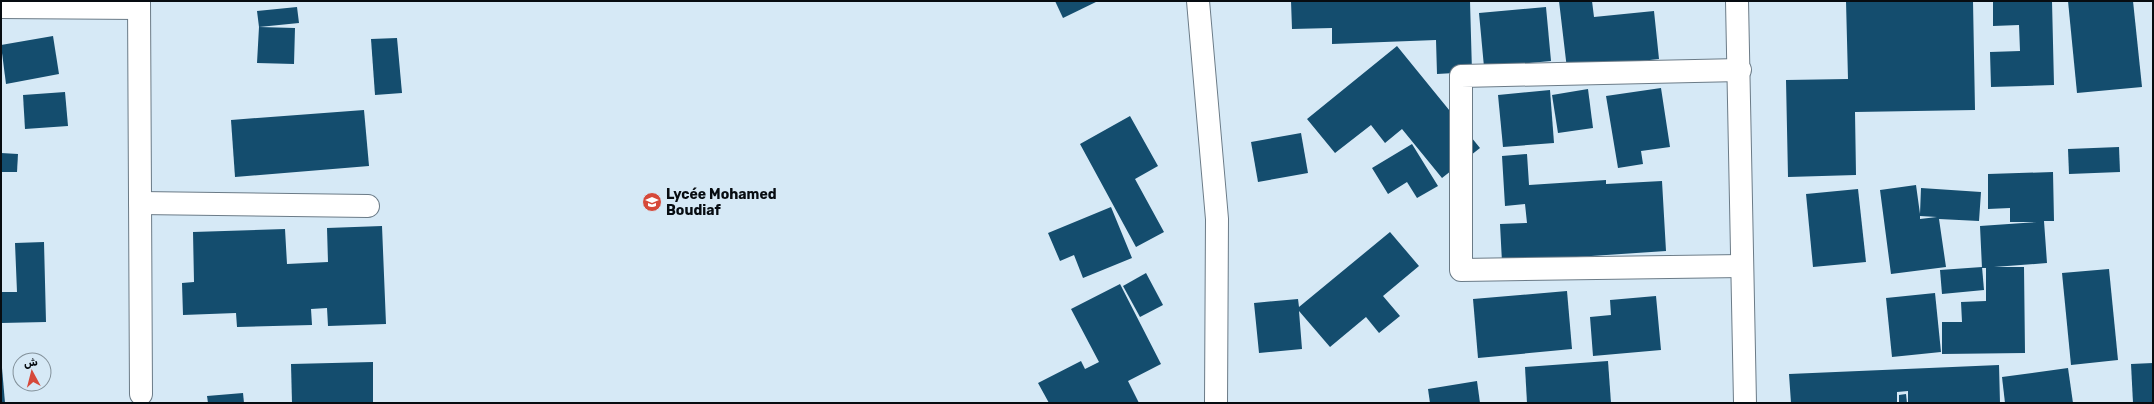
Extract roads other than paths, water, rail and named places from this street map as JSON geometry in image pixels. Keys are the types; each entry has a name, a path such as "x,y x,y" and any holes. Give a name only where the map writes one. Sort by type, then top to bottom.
{"street":[{"path":"1198,1 1217,219 1216,403"},
{"path":"1737,1 1740,70 1745,403"},
{"path":"1,7 139,5 141,394"},
{"path":"1740,70 1461,76 1461,270 1742,266"},
{"path":"140,203 368,206"}],"place":[{"name":"Lycée Mohamed Boudiaf","path":"652,202"}]}
